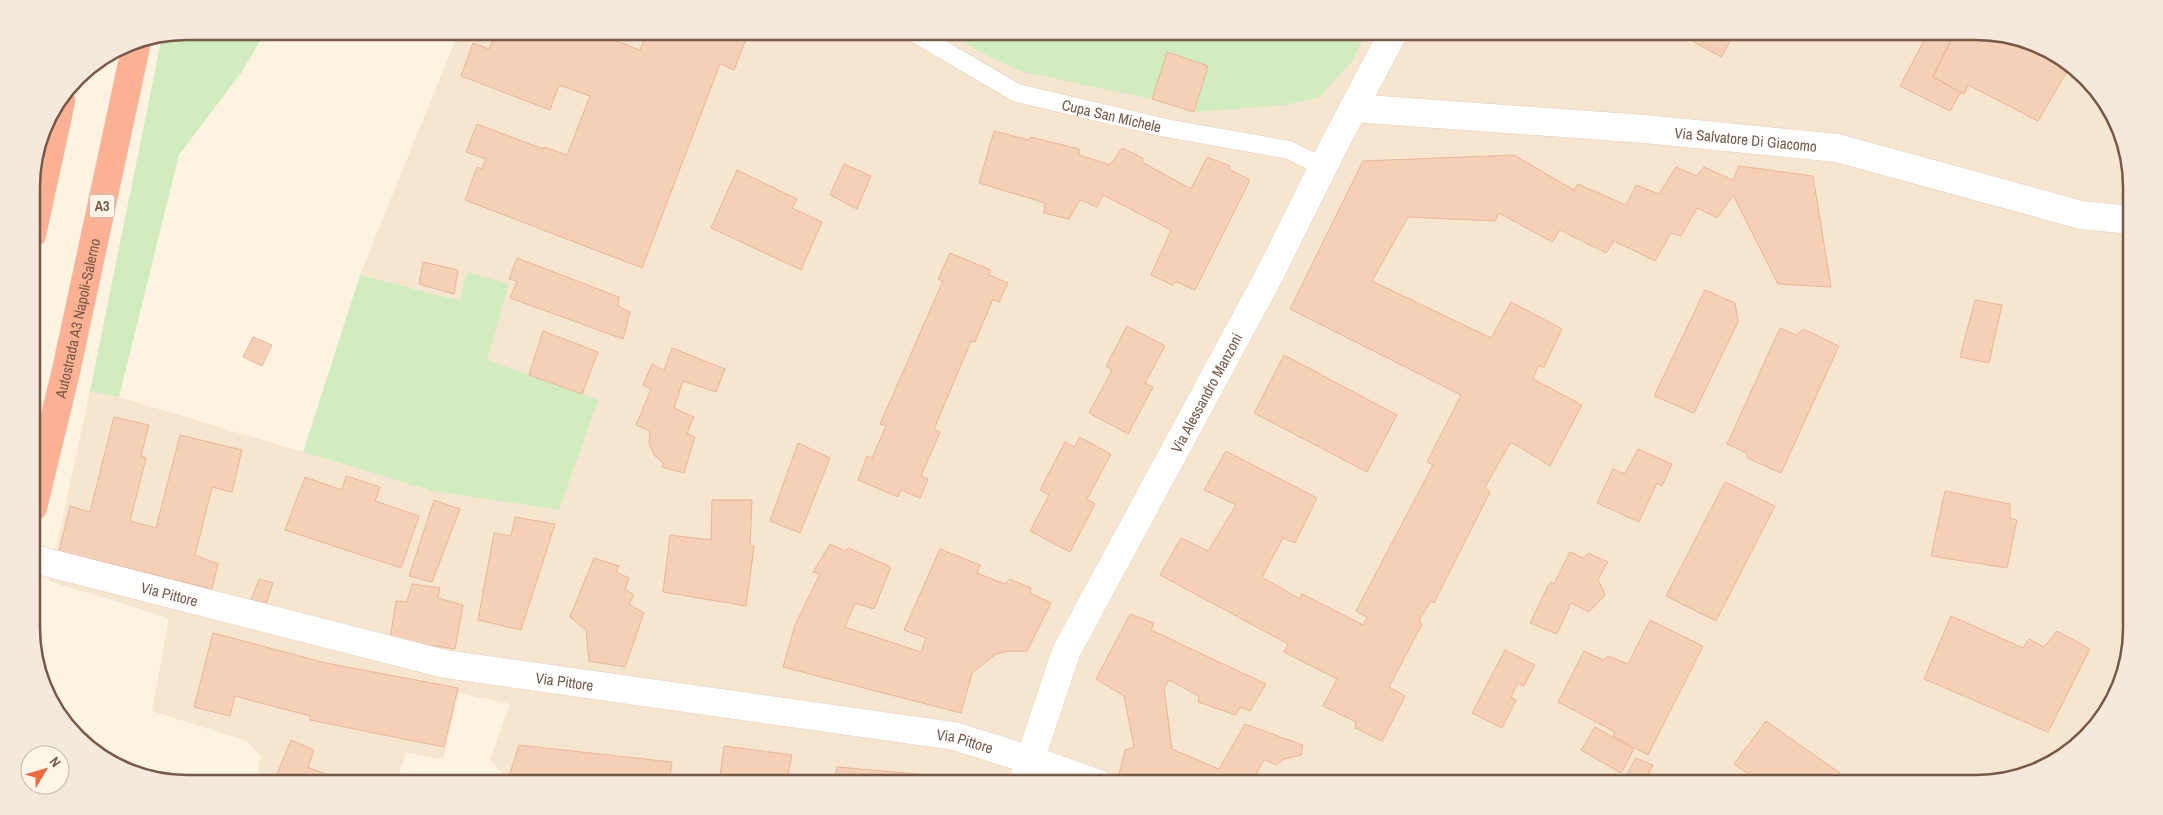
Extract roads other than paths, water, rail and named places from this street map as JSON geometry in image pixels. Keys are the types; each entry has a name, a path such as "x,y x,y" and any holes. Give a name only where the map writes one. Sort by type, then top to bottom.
{"highway":[{"name":"Autostrada A3 Napoli-Salerno","path":"40,478 66,370 135,50"},
{"path":"40,196 56,120"}],"street":[{"name":"Via Alessandro Manzoni","path":"1026,772 1066,652 1270,274 1389,40"},
{"name":"Via Salvatore Di Giacomo","path":"1353,108 1645,129 1837,148 2081,215 2123,219"},
{"name":"Via Pittore","path":"40,561 445,664 954,736 1026,772 1044,775"}],"lane":[{"name":"Cupa San Michele","path":"926,40 1017,93 1166,128 1289,150 1323,167"}]}
